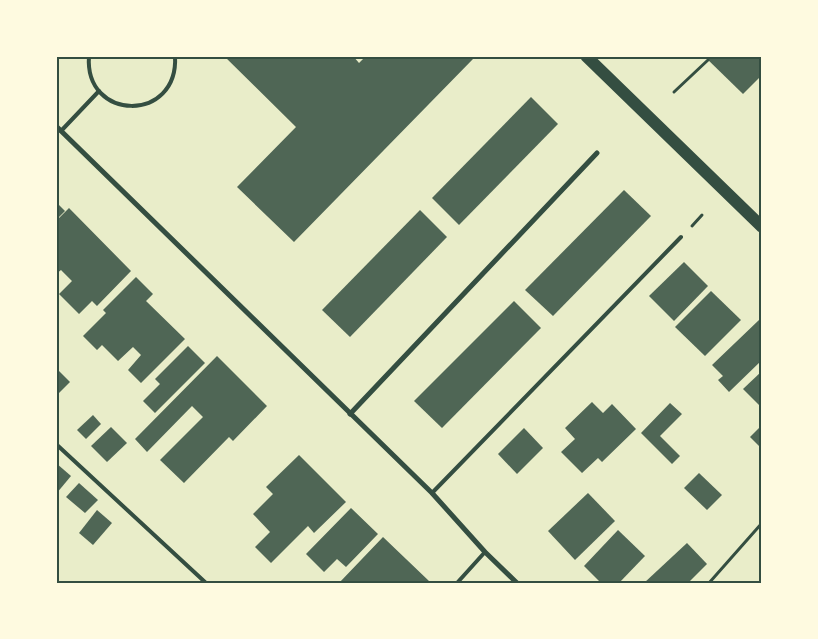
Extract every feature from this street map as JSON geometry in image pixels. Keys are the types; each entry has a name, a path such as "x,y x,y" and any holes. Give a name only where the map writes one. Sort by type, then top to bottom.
{"main road":[{"path":"586,56 762,227"}],"street":[{"path":"56,126 432,493 485,552 517,583"},
{"path":"350,414 597,153"}],"lane":[{"path":"89,56 88,66 91,80 99,92 110,101 124,106 138,106 152,102 164,93 172,81 176,67 175,56"},
{"path":"61,131 99,92"},
{"path":"432,493 681,237"},
{"path":"56,444 206,583"},
{"path":"457,583 485,552"}],"path":[{"path":"674,92 708,60"},
{"path":"709,583 762,523"}],"building":[{"path":"224,56 353,56 359,63 366,56 471,56 473,59 294,242 237,187 296,127"},
{"path":"704,56 762,56 762,75 743,94"},
{"path":"531,97 558,124 459,225 432,198"},
{"path":"624,190 651,216 553,316 525,290"},
{"path":"56,202 65,211 56,220"},
{"path":"69,208 131,271 97,306 92,301 79,314 59,294 72,281 61,270 56,274 56,221"},
{"path":"420,210 447,237 350,337 322,310"},
{"path":"684,262 708,286 674,321 649,296"},
{"path":"136,277 153,294 146,301 185,339 141,383 128,370 141,355 133,347 118,361 102,345 97,350 83,336 106,313 103,310"},
{"path":"711,291 741,320 705,356 675,327"},
{"path":"514,301 541,328 442,428 414,401"},
{"path":"759,320 762,323 762,360 729,392 718,380 723,376 712,365"},
{"path":"188,346 205,363 155,413 143,401 160,384 155,379"},
{"path":"217,356 267,406 233,441 229,437 184,483 160,460 203,417 192,406 147,452 135,439"},
{"path":"56,368 70,382 56,396"},
{"path":"762,371 762,408 743,389"},
{"path":"592,402 603,413 612,404 636,429 602,462 598,458 582,473 561,452 575,439 565,428"},
{"path":"670,403 682,414 660,436 680,456 672,464 641,433"},
{"path":"93,415 101,424 86,439 77,430"},
{"path":"762,425 762,449 750,437"},
{"path":"111,427 127,443 107,462 91,446"},
{"path":"524,428 543,448 517,474 498,454"},
{"path":"299,455 346,502 314,533 308,526 271,563 255,547 270,532 253,514 273,494 266,487"},
{"path":"56,463 71,476 56,494"},
{"path":"699,473 722,495 707,510 684,488"},
{"path":"79,483 98,500 85,513 66,497"},
{"path":"588,493 615,521 575,560 548,531"},
{"path":"351,508 378,534 346,567 337,559 324,572 306,554"},
{"path":"97,510 112,523 93,545 79,533"},
{"path":"618,530 645,556 619,583 601,583 584,566"},
{"path":"383,537 429,581 428,583 364,583 362,581 361,583 339,583"},
{"path":"687,543 707,564 688,583 644,583"}]}
